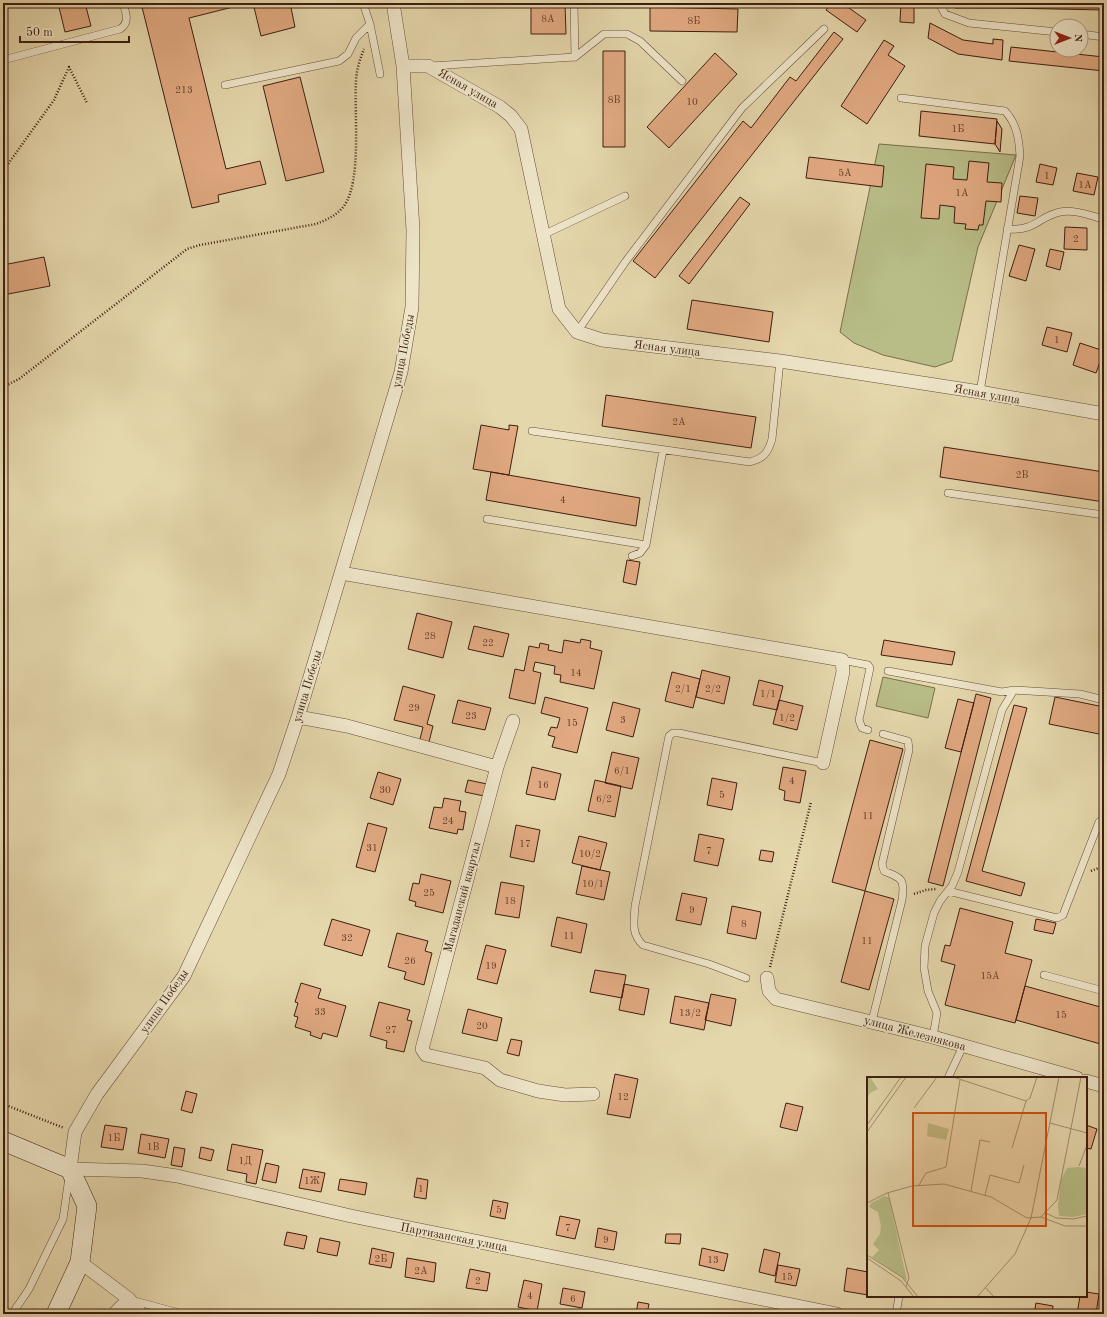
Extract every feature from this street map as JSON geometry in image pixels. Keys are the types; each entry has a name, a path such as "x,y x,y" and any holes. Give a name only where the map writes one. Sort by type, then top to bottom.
{"street":[{"name":"улица Победы","path":"70,1168 75,1132 97,1094 184,976 279,774 298,717 401,372 412,307 413,230 403,66 393,3"},
{"name":"Ясная улица","path":"403,66 428,66 500,107 511,116 521,129 545,234 559,309 577,332 602,340 780,362 980,392 1104,414"},
{"path":"341,573 842,660 843,672 823,763"},
{"path":"298,717 347,726 497,767"},
{"name":"Магаданский квартал","path":"513,721 497,767 422,1049 426,1055 485,1068 500,1080 518,1086 565,1095 593,1094"},
{"name":"улица Железнякова","path":"767,978 769,991 776,1000 872,1021 1073,1077"},
{"path":"1087,1081 1104,1086"},
{"path":"3,1141 70,1168 87,1206 80,1262 56,1314"},
{"name":"Партизанская улица","path":"70,1168 142,1171 178,1176 350,1216 837,1314"},
{"path":"80,1262 129,1299 141,1314"},
{"path":"114,1314 129,1299"}],"lane":[{"path":"3,60 120,29 125,26 127,21 123,3"},
{"path":"362,3 370,24 380,74"},
{"path":"574,3 574,57"},
{"path":"939,3 946,14 969,23 1049,31"},
{"path":"226,85 339,61 348,54 356,38 370,24"},
{"path":"577,332 626,261 742,108 824,29"},
{"path":"428,66 574,57 604,34 627,34 640,41 682,81"},
{"path":"1089,35 1104,37"},
{"path":"901,98 1005,111 1013,119 1019,140 1020,156 980,392"},
{"path":"545,234 625,196"},
{"path":"1007,229 1019,230 1031,228 1062,211 1071,211 1104,219"},
{"path":"532,431 750,462 762,458 769,451 772,439 780,362"},
{"path":"632,556 640,553 646,545 663,450"},
{"path":"948,493 1104,516"},
{"path":"487,520 646,545"},
{"path":"842,660 868,665 870,668 859,720 862,728 868,730"},
{"path":"888,671 1002,692 1014,690 1080,694 1104,700"},
{"path":"933,1037 937,1013 928,991 924,968 925,946 934,913 958,872 1002,710 1014,690"},
{"path":"746,978 709,964 643,945 636,939 634,933 635,906 669,736 673,733 679,733 823,763"},
{"path":"872,1021 902,900 903,891 901,880 898,876 883,869 882,864 909,750 908,741 883,734"},
{"path":"948,891 1056,918 1063,915 1099,822 1104,818"},
{"path":"1044,975 1104,991"},
{"path":"948,1077 963,1046"},
{"path":"12,1314 28,1289 63,1218 70,1168"},
{"path":"896,1314 899,1297"},
{"path":"129,1299 183,1314"},
{"path":"3,1310 7,1314"}],"path":[{"path":"3,387 19,379 187,249 200,244 316,224 330,218 338,212 344,205 350,193 353,178 355,156 356,80 366,44 372,37"},
{"path":"3,171 54,100 69,67 87,103"},
{"path":"767,978 811,802"},
{"path":"913,894 926,890 948,891"},
{"path":"3,1104 75,1132"}],"green space":[{"path":"879,144 1016,155 978,247 952,361 935,367 883,355 854,343 840,332"},
{"path":"883,677 935,688 928,718 876,706"}],"building":[{"path":"58,3 85,3 91,26 65,32"},
{"path":"141,3 249,3 189,18 226,169 260,161 266,184 218,195 219,202 192,208"},
{"path":"253,3 290,3 295,27 261,36"},
{"path":"531,3 565,3 566,34 531,34"},
{"path":"831,3 842,3 866,20 857,32 826,10"},
{"path":"901,3 914,3 914,23 900,22"},
{"path":"955,3 1006,3 1006,8 955,8"},
{"path":"1006,3 1104,3 1104,10 1006,8"},
{"path":"650,7 738,9 737,32 650,31"},
{"path":"930,23 963,40 993,44 993,39 1003,40 1002,60 958,54 928,38"},
{"path":"834,32 843,39 655,278 633,261 743,121 751,128 790,77 796,81"},
{"path":"884,40 894,46 888,55 905,66 867,124 841,106"},
{"path":"1011,47 1049,51 1049,58 1089,58 1089,55 1104,57 1104,71 1009,61"},
{"path":"603,51 625,51 625,147 603,147"},
{"path":"715,53 737,74 669,148 647,127"},
{"path":"300,77 324,172 286,181 263,86"},
{"path":"921,111 997,119 995,144 919,136"},
{"path":"997,121 1002,129 1000,152 995,144"},
{"path":"809,157 884,166 882,187 806,178"},
{"path":"969,161 989,163 987,182 1002,183 1001,202 986,201 983,225 979,225 978,230 965,229 966,224 954,223 955,207 940,205 939,219 921,218 926,164 954,167 953,179 967,180"},
{"path":"1040,164 1057,168 1053,185 1036,182"},
{"path":"1077,173 1098,177 1094,195 1073,191"},
{"path":"1020,196 1038,198 1035,216 1017,213"},
{"path":"740,197 750,204 689,284 679,276"},
{"path":"1065,227 1087,228 1087,250 1064,249"},
{"path":"1019,245 1035,249 1026,281 1009,276"},
{"path":"1050,249 1064,252 1060,270 1046,266"},
{"path":"44,257 50,286 3,295 3,265"},
{"path":"692,300 773,312 769,342 687,329"},
{"path":"1047,327 1072,333 1067,352 1042,345"},
{"path":"1080,343 1104,351 1096,373 1073,365"},
{"path":"606,395 756,417 751,448 602,426"},
{"path":"481,425 509,430 509,425 518,426 509,475 473,469"},
{"path":"944,447 1104,472 1104,502 940,477"},
{"path":"491,472 640,498 636,526 486,500"},
{"path":"627,560 640,562 636,585 623,582"},
{"path":"417,613 452,622 443,658 408,649"},
{"path":"474,626 509,634 503,657 468,649"},
{"path":"581,639 591,641 590,648 602,651 594,689 560,682 561,675 554,674 555,666 535,662 533,671 541,673 535,704 509,698 515,669 524,671 529,646 539,648 540,643 549,645 548,650 562,653 564,640 580,643"},
{"path":"884,640 955,652 952,665 881,655"},
{"path":"702,670 730,677 724,704 696,697"},
{"path":"672,672 700,679 693,708 665,701"},
{"path":"759,680 783,686 777,710 753,705"},
{"path":"403,686 435,695 427,724 433,726 428,746 419,743 423,727 394,720"},
{"path":"976,694 991,698 943,886 928,882"},
{"path":"545,697 588,708 577,753 552,747 555,737 548,735 551,727 557,728 560,718 541,713"},
{"path":"1055,697 1104,707 1104,735 1049,724"},
{"path":"958,699 974,703 961,752 945,748"},
{"path":"458,700 491,708 485,730 452,723"},
{"path":"779,700 803,706 797,730 773,724"},
{"path":"613,702 640,709 633,737 606,730"},
{"path":"1014,705 1027,708 982,871 1025,883 1021,896 966,881"},
{"path":"870,740 903,749 865,891 832,882"},
{"path":"612,752 639,758 632,789 605,783"},
{"path":"532,767 561,774 555,800 526,794"},
{"path":"783,767 806,771 800,803 784,800 785,791 779,789"},
{"path":"378,772 401,779 393,805 370,798"},
{"path":"712,778 737,783 732,810 707,805"},
{"path":"468,780 487,784 484,796 465,792"},
{"path":"595,780 621,786 615,817 588,811"},
{"path":"444,798 461,801 459,811 466,812 463,830 458,829 457,834 429,828 434,807 442,808"},
{"path":"368,823 387,828 375,872 356,867"},
{"path":"516,825 540,830 534,862 510,857"},
{"path":"699,834 724,839 718,866 694,861"},
{"path":"579,836 607,843 600,870 572,863"},
{"path":"761,850 774,852 772,862 759,860"},
{"path":"582,866 610,872 604,900 576,894"},
{"path":"421,874 451,881 443,913 415,906 416,902 409,900 413,883 419,884"},
{"path":"501,882 524,886 519,918 495,914"},
{"path":"865,891 894,899 869,990 841,982"},
{"path":"682,893 707,898 701,925 676,920"},
{"path":"732,906 761,912 756,939 727,933"},
{"path":"960,908 1013,922 1005,953 1032,960 1015,1023 945,1005 955,965 941,961 945,945 950,946"},
{"path":"557,917 587,924 581,953 551,946"},
{"path":"332,919 370,930 362,956 324,945"},
{"path":"1036,919 1056,923 1053,934 1034,930"},
{"path":"397,933 428,941 425,951 432,953 424,985 404,979 406,972 388,967"},
{"path":"486,945 506,950 497,984 477,979"},
{"path":"595,970 626,975 622,998 590,992"},
{"path":"301,983 321,989 318,998 346,1006 337,1037 323,1033 321,1039 310,1035 311,1032 295,1027 298,1017 294,1016 298,1003 295,1002"},
{"path":"624,984 649,989 644,1015 619,1010"},
{"path":"1025,986 1104,1008 1104,1045 1016,1020"},
{"path":"711,994 736,999 731,1026 705,1020"},
{"path":"675,996 709,1003 704,1030 670,1023"},
{"path":"379,1002 410,1010 407,1020 412,1021 404,1052 386,1048 387,1041 370,1036"},
{"path":"468,1009 502,1018 497,1041 462,1033"},
{"path":"511,1039 522,1041 519,1056 507,1053"},
{"path":"615,1074 638,1079 630,1118 607,1114"},
{"path":"186,1091 197,1094 192,1113 181,1110"},
{"path":"786,1103 803,1107 797,1131 780,1127"},
{"path":"105,1125 127,1128 123,1150 101,1147"},
{"path":"1087,1125 1097,1129 1091,1149 1087,1148"},
{"path":"141,1134 169,1139 165,1158 138,1153"},
{"path":"232,1144 263,1150 256,1184 246,1182 247,1174 227,1170"},
{"path":"174,1147 185,1149 182,1167 171,1165"},
{"path":"201,1147 214,1150 211,1161 199,1158"},
{"path":"266,1163 279,1166 276,1183 262,1180"},
{"path":"303,1169 325,1173 321,1192 299,1188"},
{"path":"417,1178 428,1180 426,1199 414,1197"},
{"path":"340,1179 367,1183 365,1195 338,1190"},
{"path":"493,1200 508,1203 505,1219 490,1216"},
{"path":"560,1216 580,1220 575,1239 556,1235"},
{"path":"598,1228 617,1232 614,1250 595,1247"},
{"path":"287,1232 307,1236 304,1249 284,1245"},
{"path":"666,1234 681,1234 680,1244 665,1243"},
{"path":"320,1238 340,1242 337,1256 317,1252"},
{"path":"372,1248 394,1253 391,1268 369,1264"},
{"path":"702,1248 728,1254 724,1271 699,1265"},
{"path":"764,1249 780,1253 775,1276 759,1272"},
{"path":"407,1258 436,1263 434,1282 405,1277"},
{"path":"778,1265 800,1269 796,1286 775,1282"},
{"path":"847,1268 867,1272 867,1295 844,1291"},
{"path":"470,1269 490,1273 487,1291 466,1288"},
{"path":"524,1280 542,1284 537,1311 518,1307"},
{"path":"563,1288 585,1292 582,1308 560,1304"},
{"path":"1087,1292 1099,1294 1096,1314 1077,1314 1080,1297 1087,1297"},
{"path":"638,1302 649,1304 647,1314 636,1314"},
{"path":"1036,1303 1053,1306 1052,1314 1034,1314"}]}
